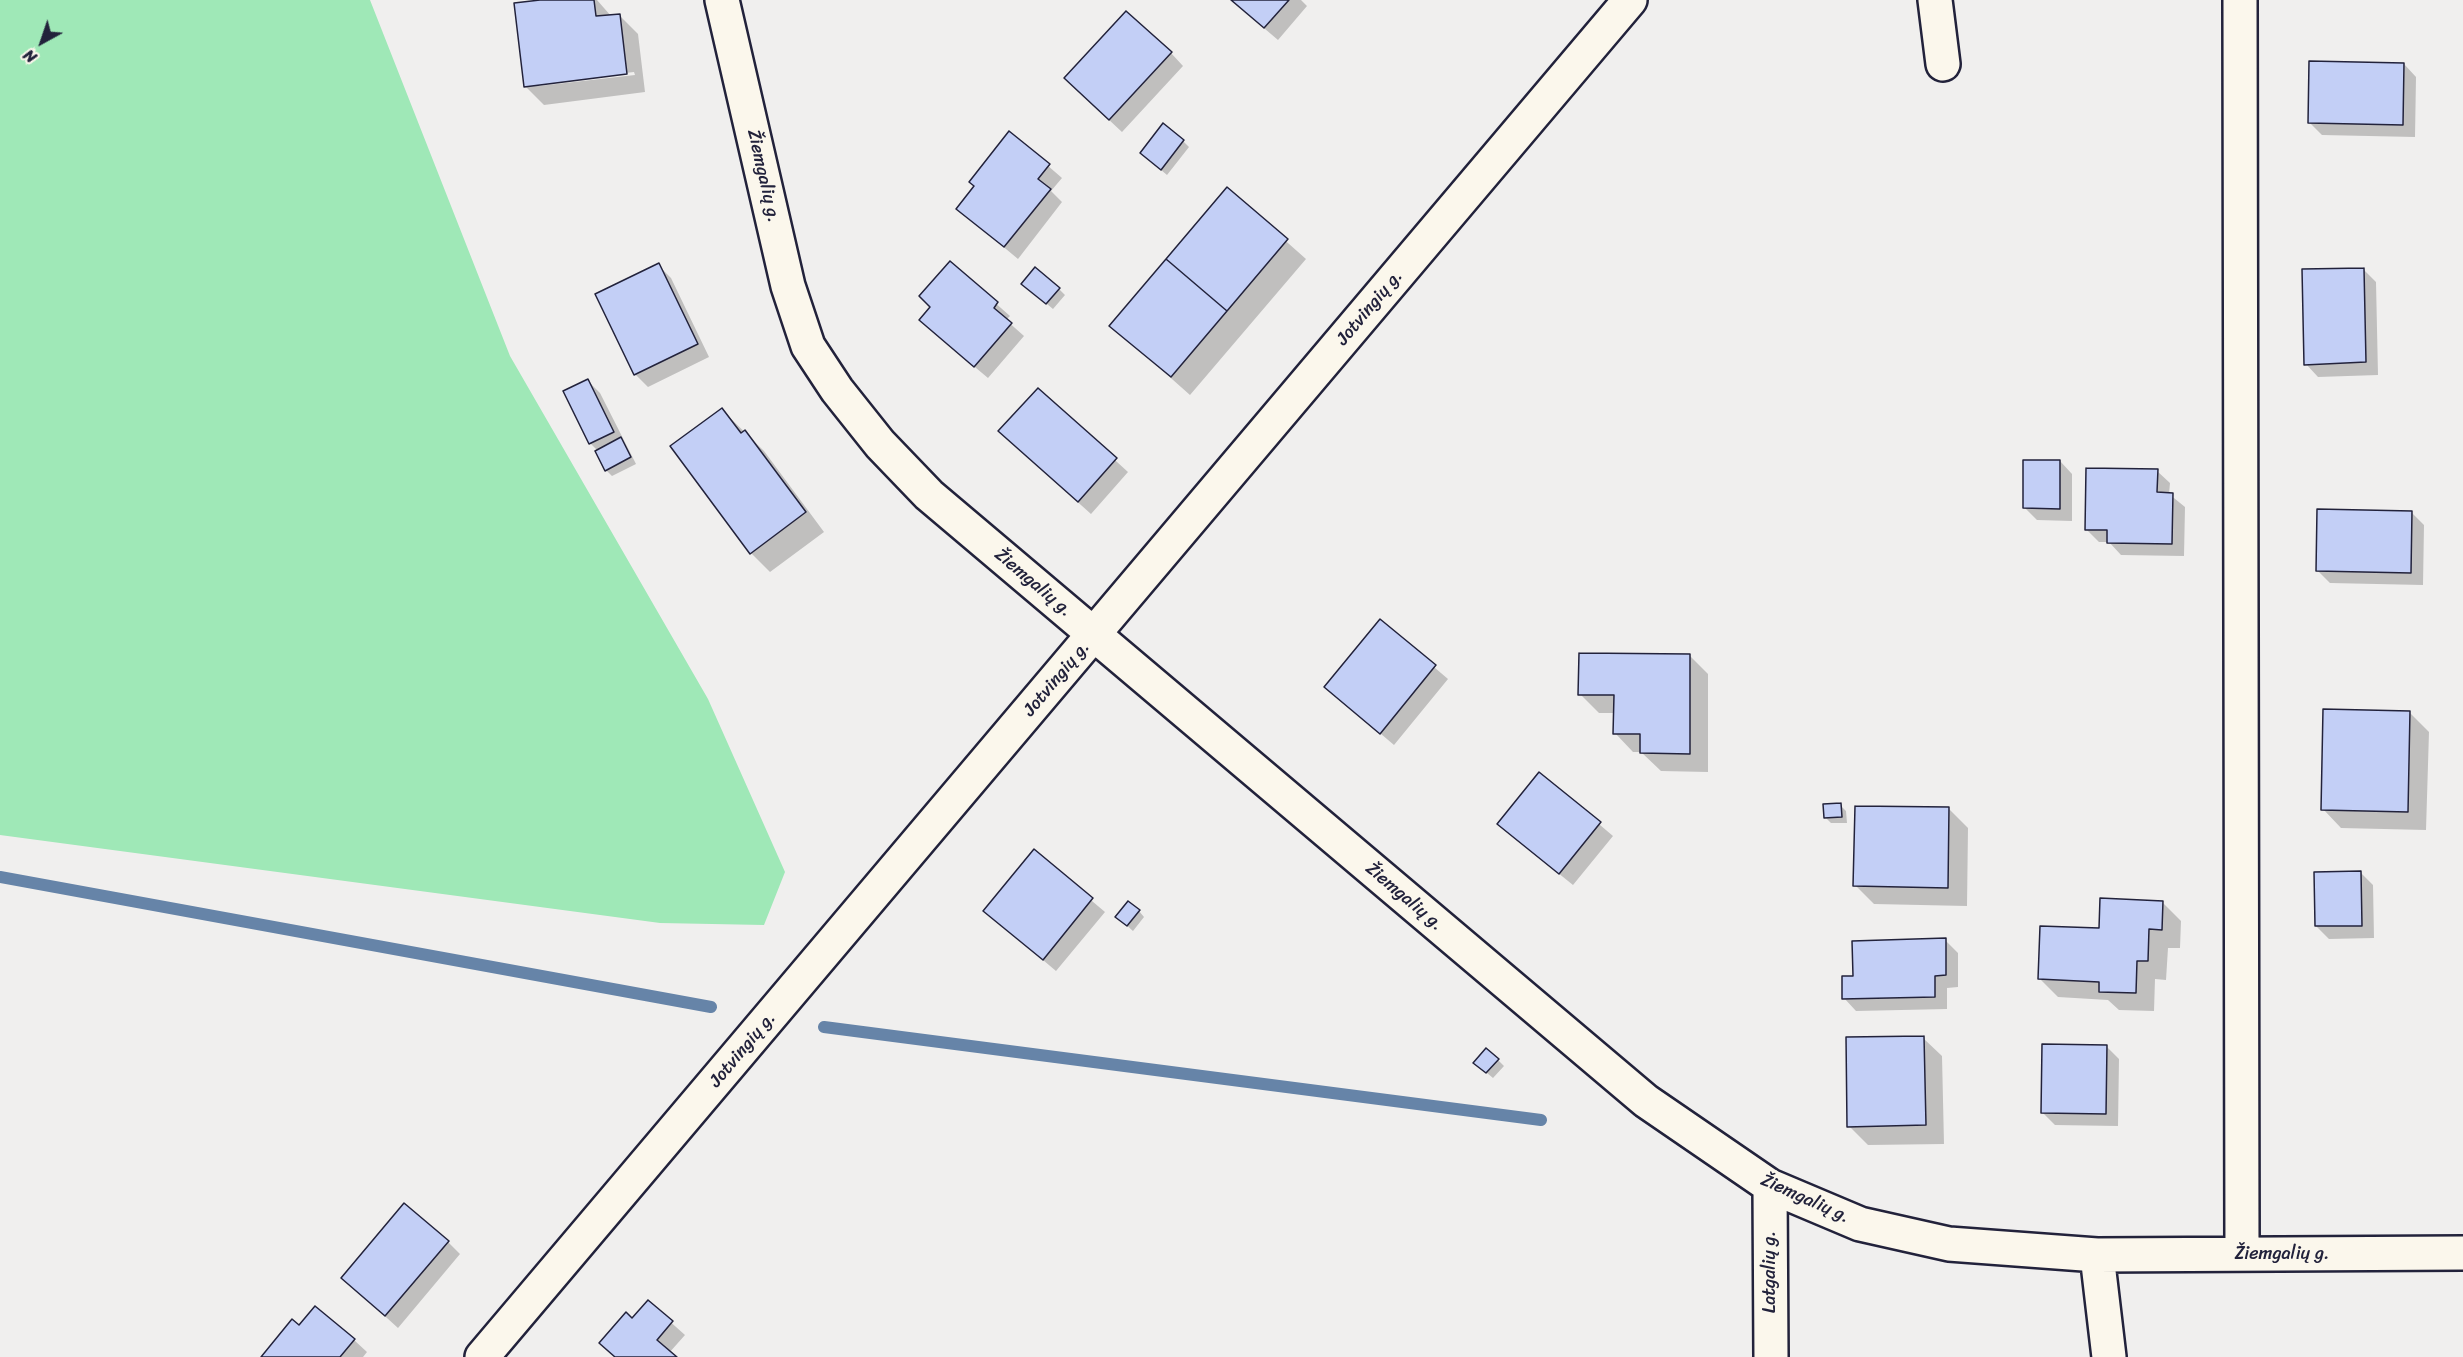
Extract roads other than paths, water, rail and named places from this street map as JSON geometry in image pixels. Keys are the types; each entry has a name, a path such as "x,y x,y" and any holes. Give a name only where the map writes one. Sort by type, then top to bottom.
{"street":[{"name":"Žiemgalių g.","path":"722,0 788,286 808,345 837,390 865,426 929,495 1646,1101 1770,1186 1860,1224 1949,1244 2097,1255 2463,1253"},
{"name":"Jotvingių g.","path":"482,1357 1630,0"},
{"path":"1935,0 1943,64"},
{"path":"2240,0 2242,1254"},
{"name":"Latgalių g.","path":"1770,1186 1771,1357"},
{"path":"2097,1255 2109,1357"}],"waterway":[{"path":"0,877 711,1007"},
{"path":"824,1027 1541,1120"}]}
